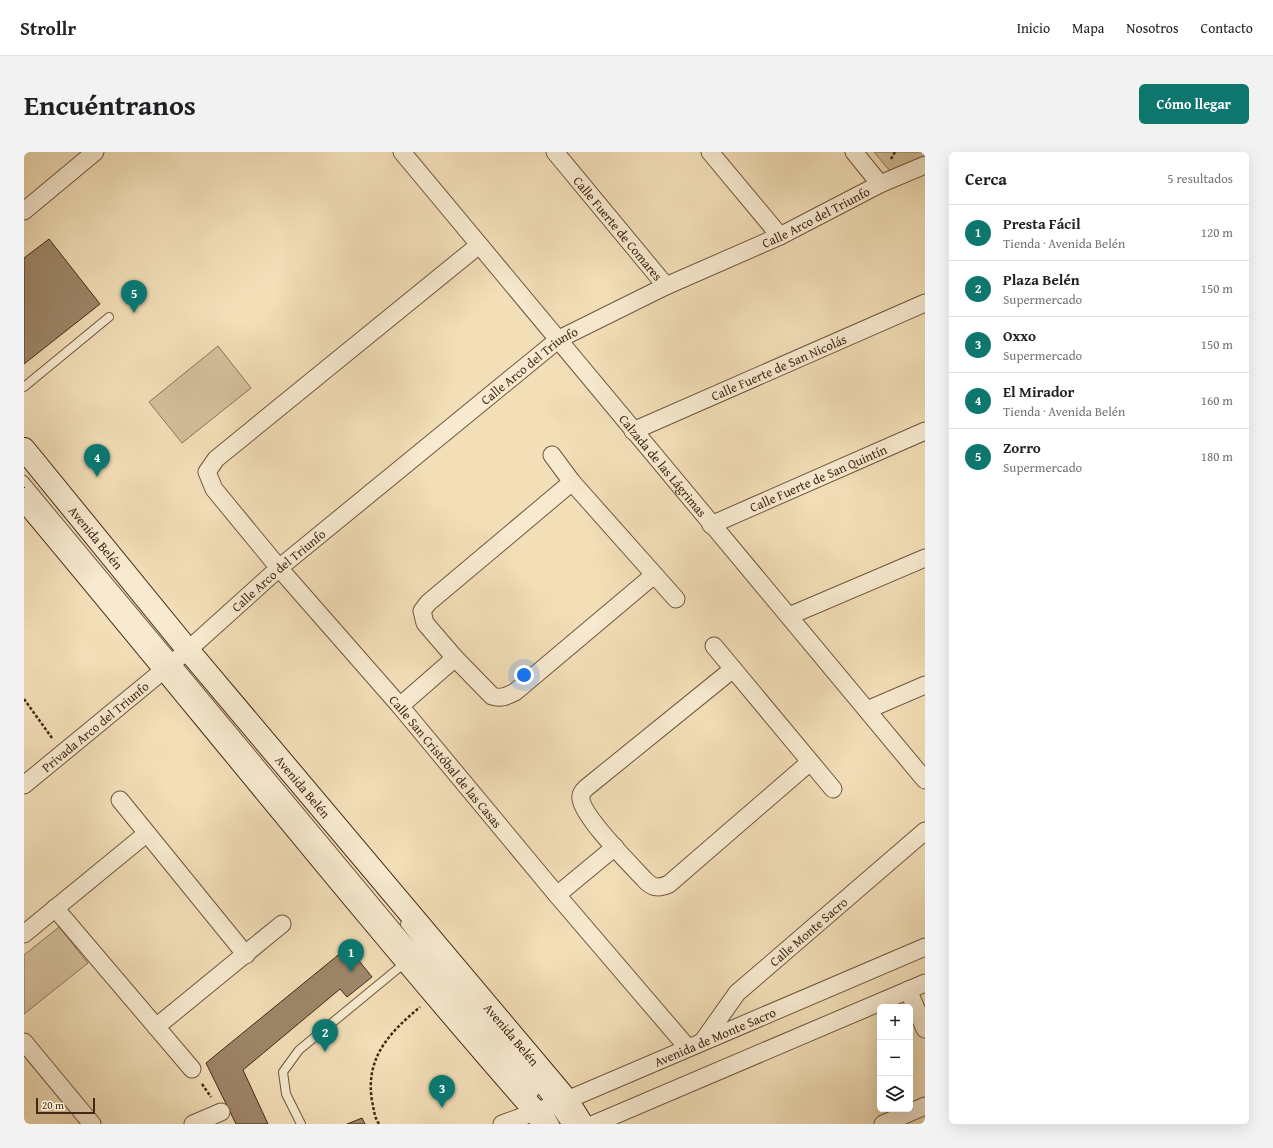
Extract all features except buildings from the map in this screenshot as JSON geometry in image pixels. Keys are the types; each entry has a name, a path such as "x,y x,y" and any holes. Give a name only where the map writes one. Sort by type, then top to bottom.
{"main road":[{"name":"Avenida Belén","path":"24,449 177,659 406,962 434,995 549,1110 582,1124"},
{"name":"Avenida Belén","path":"24,499 177,659 549,1110"}],"street":[{"path":"24,211 95,152"},
{"name":"Calzada de las Lágrimas","path":"402,152 559,339 711,525 789,616 925,780"},
{"name":"Calle Fuerte de Comares","path":"555,152 666,286"},
{"path":"710,152 780,236"},
{"path":"854,152 880,184"},
{"name":"Calle Arco del Triunfo","path":"177,659 279,568 559,339 666,286 780,236 880,184 925,165"},
{"name":"Calle San Cristóbal de las Casas","path":"479,245 216,459 207,472 214,489 279,568 400,706 557,896 695,1045"},
{"name":"Calle Fuerte de San Nicolás","path":"633,431 925,303"},
{"name":"Calle Fuerte de San Quintín","path":"711,525 925,431"},
{"path":"552,455 572,482 676,599"},
{"path":"572,482 428,603 422,611 425,623 455,658 492,696 498,698 504,697 515,692 654,575"},
{"path":"789,616 925,558"},
{"path":"714,646 833,789"},
{"path":"400,706 455,658"},
{"name":"Privada Arco del Triunfo","path":"24,785 177,659"},
{"path":"733,669 597,778 581,794 581,799 585,810 650,886 660,888 669,884 810,762"},
{"path":"867,710 925,685"},
{"path":"120,800 146,834 246,955"},
{"name":"Calle Monte Sacro","path":"695,1045 736,993 925,831"},
{"path":"24,934 146,834"},
{"path":"557,896 615,846"},
{"path":"55,908 192,1069"},
{"path":"156,1027 246,955 282,924"},
{"name":"Avenida de Monte Sacro","path":"502,1124 549,1110 695,1045 925,947"},
{"path":"594,1124 925,983"},
{"path":"908,990 925,1029"},
{"path":"24,1042 92,1124"},
{"path":"883,1124 925,1106"},
{"path":"193,1124 221,1112"}],"lane":[{"path":"24,387 109,317"},
{"path":"24,480 391,905"},
{"path":"104,562 177,659"},
{"path":"400,917 549,1110 566,1124"},
{"path":"301,1124 286,1094 283,1072 299,1050 406,962"},
{"path":"549,1110 555,1124"}],"path":[{"path":"24,699 63,752"},
{"path":"379,1124 375,1118 369,1084 379,1050 399,1025 434,995"},
{"path":"192,1069 221,1112"}],"shaded area":[{"path":"874,152 925,152 925,156 890,171"},
{"path":"218,346 251,388 182,443 149,402"},
{"path":"59,927 88,963 24,1014 24,955"}],"place":[{"name":"Zorro","path":"134,313"},
{"name":"El Mirador","path":"97,477"},
{"name":"Presta Fácil","path":"351,972"},
{"name":"Plaza Belén","path":"325,1052"},
{"name":"Oxxo","path":"442,1108"}]}
